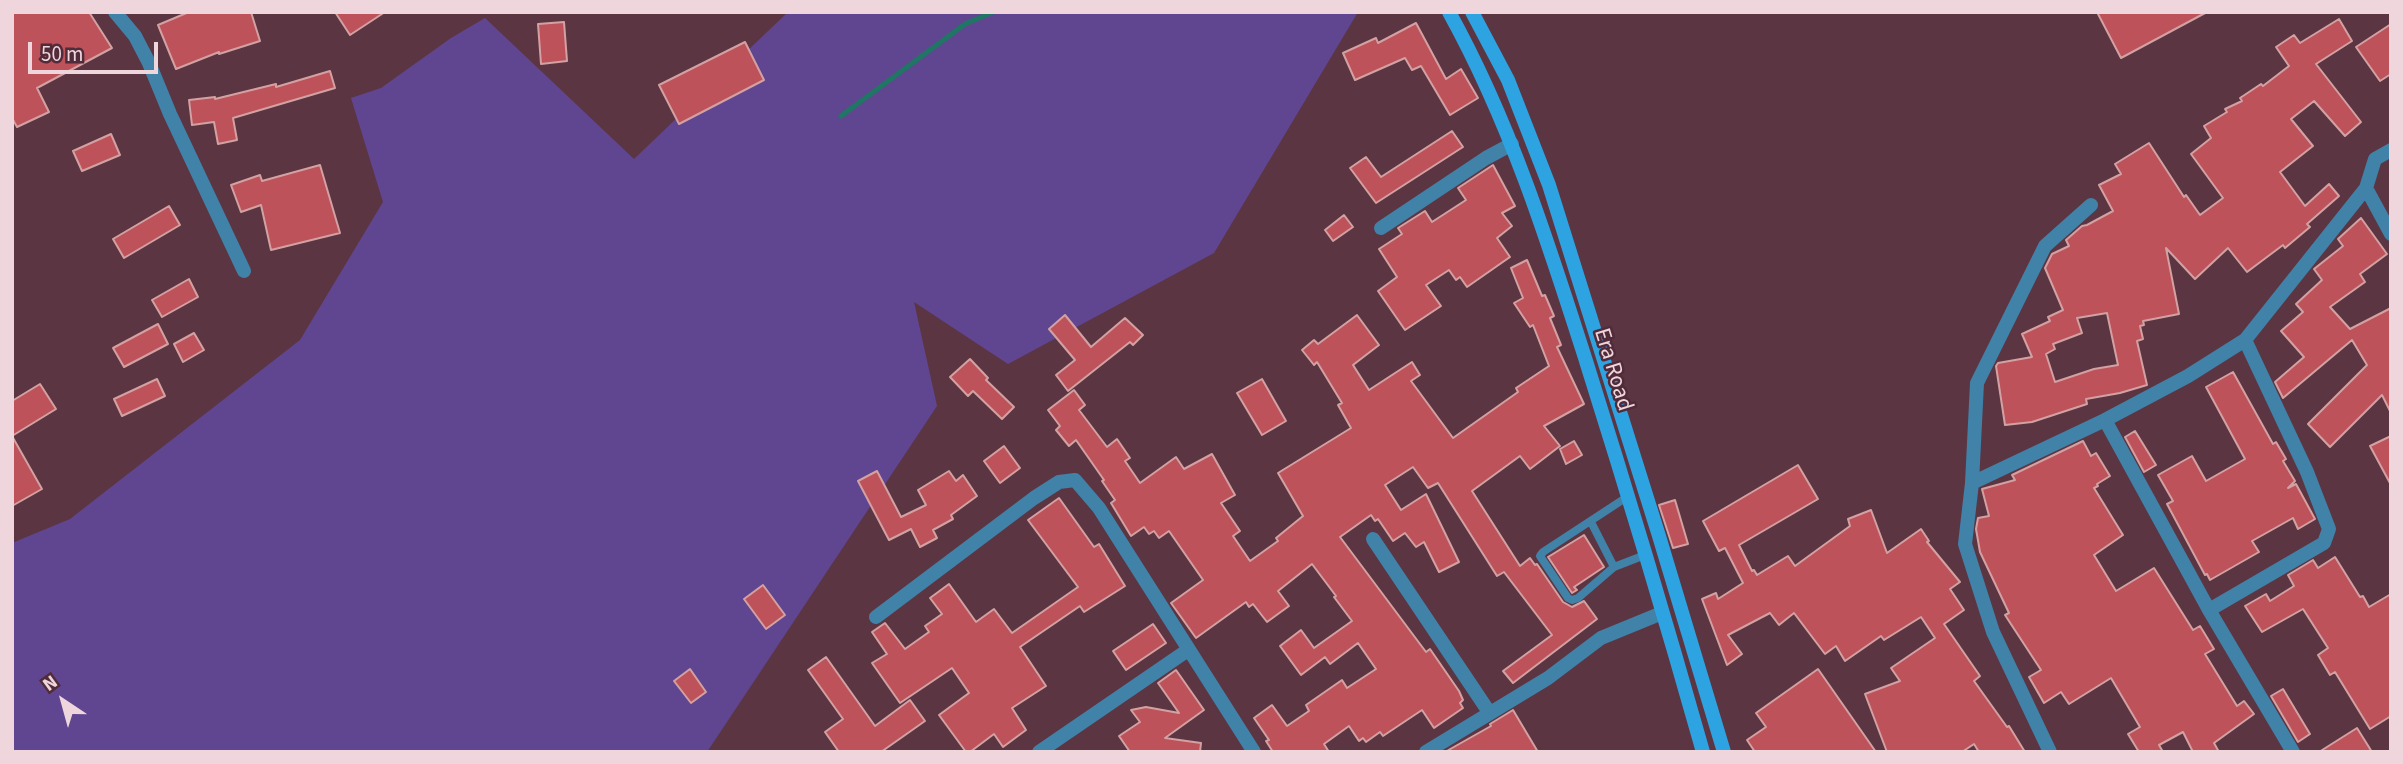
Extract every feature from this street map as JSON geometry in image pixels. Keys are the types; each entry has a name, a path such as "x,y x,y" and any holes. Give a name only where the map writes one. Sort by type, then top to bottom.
{"main road":[{"name":"Era Road","path":"1449,12 1476,60 1512,144 1557,268 1703,752"},
{"path":"1472,12 1508,80 1549,185 1724,752"}],"street":[{"path":"115,12 135,36 149,63 244,271"},
{"path":"1381,228 1486,158 1512,144"},
{"path":"1972,483 2105,420 2188,376 2245,340 2366,188 2375,159 2391,150"},
{"path":"2366,188 2391,234"},
{"path":"2050,752 1993,632 1965,544 1972,483 1977,383 2045,246 2091,205"},
{"path":"2209,610 2324,543 2329,529 2295,447 2245,340"},
{"path":"2105,420 2209,610 2293,752"},
{"path":"876,617 1034,498 1059,482 1075,480 1099,508 1254,752"},
{"path":"1373,538 1489,712"},
{"path":"1429,751 1548,678 1601,638 1662,613"},
{"path":"1039,752 1188,650"}],"lane":[{"path":"1627,497 1540,556 1572,600 1578,598 1614,567 1645,555"},
{"path":"1591,522 1614,567"}],"shaded area":[{"path":"788,12 1358,12 1214,253 1008,364 914,302 937,406 707,752 12,752 12,543 70,519 300,340 383,202 351,98 381,88 451,38 485,18 634,159"}],"building":[{"path":"12,12 89,12 112,48 37,88 49,112 17,127 12,118"},
{"path":"189,12 251,12 260,41 219,52 176,69 158,25"},
{"path":"335,12 385,12 350,35"},
{"path":"2097,12 2207,12 2121,58"},
{"path":"2339,19 2352,41 2316,64 2361,122 2345,136 2314,101 2291,119 2313,146 2280,172 2305,206 2329,184 2339,196 2307,224 2310,227 2285,248 2283,245 2247,272 2228,248 2195,279 2166,248 2179,314 2143,321 2144,325 2140,326 2143,339 2137,341 2147,385 2086,399 2087,404 2032,422 2005,425 1996,366 1998,363 2032,357 2022,334 2050,321 2048,317 2063,310 2045,268 2052,254 2069,246 2066,240 2082,226 2113,211 2099,185 2121,174 2115,164 2149,143 2184,197 2186,195 2200,215 2223,198 2191,154 2211,138 2204,126 2227,112 2225,109 2242,101 2240,98 2261,84 2263,86 2289,66 2276,47 2294,35 2300,43","holes":["2107,313 2118,365 2094,369 2055,382 2046,354 2055,349 2053,344 2082,333 2077,318"]},
{"path":"564,22 567,61 541,64 538,24"},
{"path":"1416,23 1446,79 1461,69 1478,98 1450,115 1421,66 1412,70 1405,58 1355,80 1343,53 1376,38 1378,43"},
{"path":"2391,24 2391,74 2380,81 2356,47"},
{"path":"745,42 764,80 679,124 659,85"},
{"path":"330,71 335,88 233,118 237,140 218,144 214,122 192,125 189,100 215,99 276,84 276,87"},
{"path":"1452,131 1463,147 1376,203 1350,168 1366,157 1381,177"},
{"path":"111,134 120,155 82,171 73,151"},
{"path":"320,165 340,233 271,250 261,205 241,212 231,185 260,175 262,181"},
{"path":"1493,165 1515,206 1502,213 1512,226 1497,238 1510,257 1467,287 1460,277 1456,280 1449,270 1426,285 1441,306 1405,330 1378,291 1397,277 1379,249 1402,234 1398,228 1425,211 1432,222 1466,200 1458,188"},
{"path":"169,206 180,225 124,258 113,239"},
{"path":"1344,215 1353,227 1333,241 1325,230"},
{"path":"2361,218 2387,254 2360,274 2365,282 2330,307 2350,329 2391,308 2391,413 2382,395 2330,447 2308,424 2367,365 2352,340 2283,398 2275,382 2304,357 2281,331 2303,312 2296,304 2322,280 2314,269 2343,246 2338,239"},
{"path":"1527,260 1542,296 1545,295 1554,316 1550,318 1561,345 1557,347 1584,404 1544,426 1560,446 1530,469 1520,456 1472,491 1520,566 1530,558 1563,602 1572,607 1584,601 1597,619 1513,683 1503,671 1552,635 1504,572 1497,576 1438,483 1428,488 1413,467 1385,485 1401,510 1426,494 1459,562 1439,572 1424,542 1416,547 1405,533 1393,541 1378,519 1375,521 1371,515 1340,537 1426,652 1430,649 1459,691 1463,708 1434,728 1422,710 1383,736 1380,732 1366,742 1363,738 1359,741 1349,726 1324,744 1329,752 1273,752 1266,741 1269,740 1254,718 1272,705 1287,726 1309,711 1306,705 1342,680 1347,688 1376,669 1358,643 1330,664 1325,657 1301,675 1280,646 1301,630 1314,648 1352,621 1334,597 1336,596 1312,564 1278,591 1289,606 1267,622 1253,604 1249,607 1246,602 1196,638 1171,603 1203,580 1169,531 1159,538 1154,531 1149,534 1144,527 1131,536 1111,503 1115,500 1102,481 1104,480 1076,440 1069,446 1056,430 1060,426 1048,410 1074,390 1085,405 1079,410 1107,447 1117,439 1130,458 1125,461 1140,483 1176,457 1184,469 1212,454 1235,495 1221,503 1240,531 1233,536 1250,561 1278,541 1276,538 1303,516 1278,473 1351,428 1338,405 1342,403 1317,362 1314,365 1302,350 1314,340 1318,344 1357,315 1379,345 1353,365 1369,390 1412,362 1420,375 1411,381 1453,438 1518,392 1516,388 1549,366 1533,325 1530,327 1514,303 1523,298 1511,268"},
{"path":"189,279 198,297 162,317 152,300"},
{"path":"1065,315 1091,347 1125,318 1143,335 1133,345 1130,342 1068,391 1056,375 1075,360 1049,329"},
{"path":"158,324 168,344 124,367 113,348"},
{"path":"194,333 204,350 183,362 174,344"},
{"path":"970,359 988,378 986,380 1014,407 1002,419 973,391 968,396 950,377"},
{"path":"2233,372 2273,444 2276,442 2286,459 2283,461 2295,481 2288,488 2296,484 2315,519 2298,529 2293,518 2252,541 2259,552 2210,580 2167,504 2173,501 2158,475 2192,456 2206,481 2245,459 2206,387"},
{"path":"157,379 165,396 122,416 114,399"},
{"path":"1262,379 1286,421 1262,435 1237,393"},
{"path":"40,384 56,409 12,436 12,401"},
{"path":"2135,431 2156,465 2144,472 2125,437"},
{"path":"12,436 42,489 12,506"},
{"path":"2391,436 2391,485 2370,446"},
{"path":"1574,441 1582,455 1566,464 1560,449"},
{"path":"2083,441 2091,456 2096,453 2110,476 2094,488 2123,535 2094,555 2116,591 2154,568 2193,630 2200,626 2214,649 2205,654 2237,706 2244,701 2254,714 2214,743 2219,752 2193,752 2183,732 2159,745 2163,752 2139,752 2128,734 2140,727 2111,678 2069,704 2061,692 2044,703 2029,677 2041,670 2005,615 2009,613 1980,552 1976,529 1978,518 1989,516 1982,489 2015,480 2012,475"},
{"path":"1004,446 1020,468 1000,483 984,461"},
{"path":"1798,465 1818,499 1739,545 1752,571 1757,575 1788,556 1795,566 1850,526 1848,519 1871,510 1887,553 1921,529 1929,541 1927,542 1960,582 1950,589 1964,610 1944,624 1980,676 1974,681 2007,727 2009,726 2025,752 1979,752 1974,744 1962,752 1887,752 1865,694 1900,681 1891,668 1935,638 1921,617 1884,640 1881,636 1845,661 1836,646 1825,654 1794,613 1779,625 1770,613 1728,635 1742,654 1727,665 1702,599 1716,593 1718,599 1743,583 1725,548 1719,551 1703,521"},
{"path":"877,471 901,517 926,505 918,490 949,471 956,481 963,475 977,496 951,515 953,519 933,530 937,538 920,547 911,529 889,540 858,481"},
{"path":"1059,498 1094,547 1099,544 1125,586 1084,612 1080,606 1020,647 1046,686 1012,708 1026,730 1003,747 994,734 970,752 966,752 939,715 969,693 952,668 900,703 872,663 887,654 872,632 885,623 905,649 929,632 925,626 942,614 930,598 949,584 976,622 994,609 1012,633 1078,587 1028,520"},
{"path":"1675,500 1688,544 1673,548 1659,505"},
{"path":"1584,535 1604,567 1574,587 1577,590 1572,593 1548,557"},
{"path":"2335,557 2369,607 2391,594 2391,716 2370,729 2335,672 2330,675 2318,655 2328,648 2303,609 2262,632 2245,606 2266,594 2270,601 2294,586 2288,575 2313,560 2318,568"},
{"path":"763,585 785,615 766,629 744,599"},
{"path":"1153,624 1166,643 1126,670 1113,651"},
{"path":"826,657 875,726 910,700 925,721 881,752 839,752 825,732 843,719 808,670"},
{"path":"690,669 706,692 691,703 674,681"},
{"path":"1818,669 1876,752 1755,752 1747,740 1766,727 1756,713"},
{"path":"1176,670 1204,710 1165,738 1201,743 1200,752 1130,752 1119,736 1140,722 1131,710 1146,707 1179,713 1158,683"},
{"path":"2283,689 2310,734 2298,742 2271,696"},
{"path":"1513,710 1538,752 1445,752 1491,726 1490,724"},
{"path":"2357,728 2372,752 2319,752"}],"waterway":[{"path":"841,116 965,24 993,12"}]}
